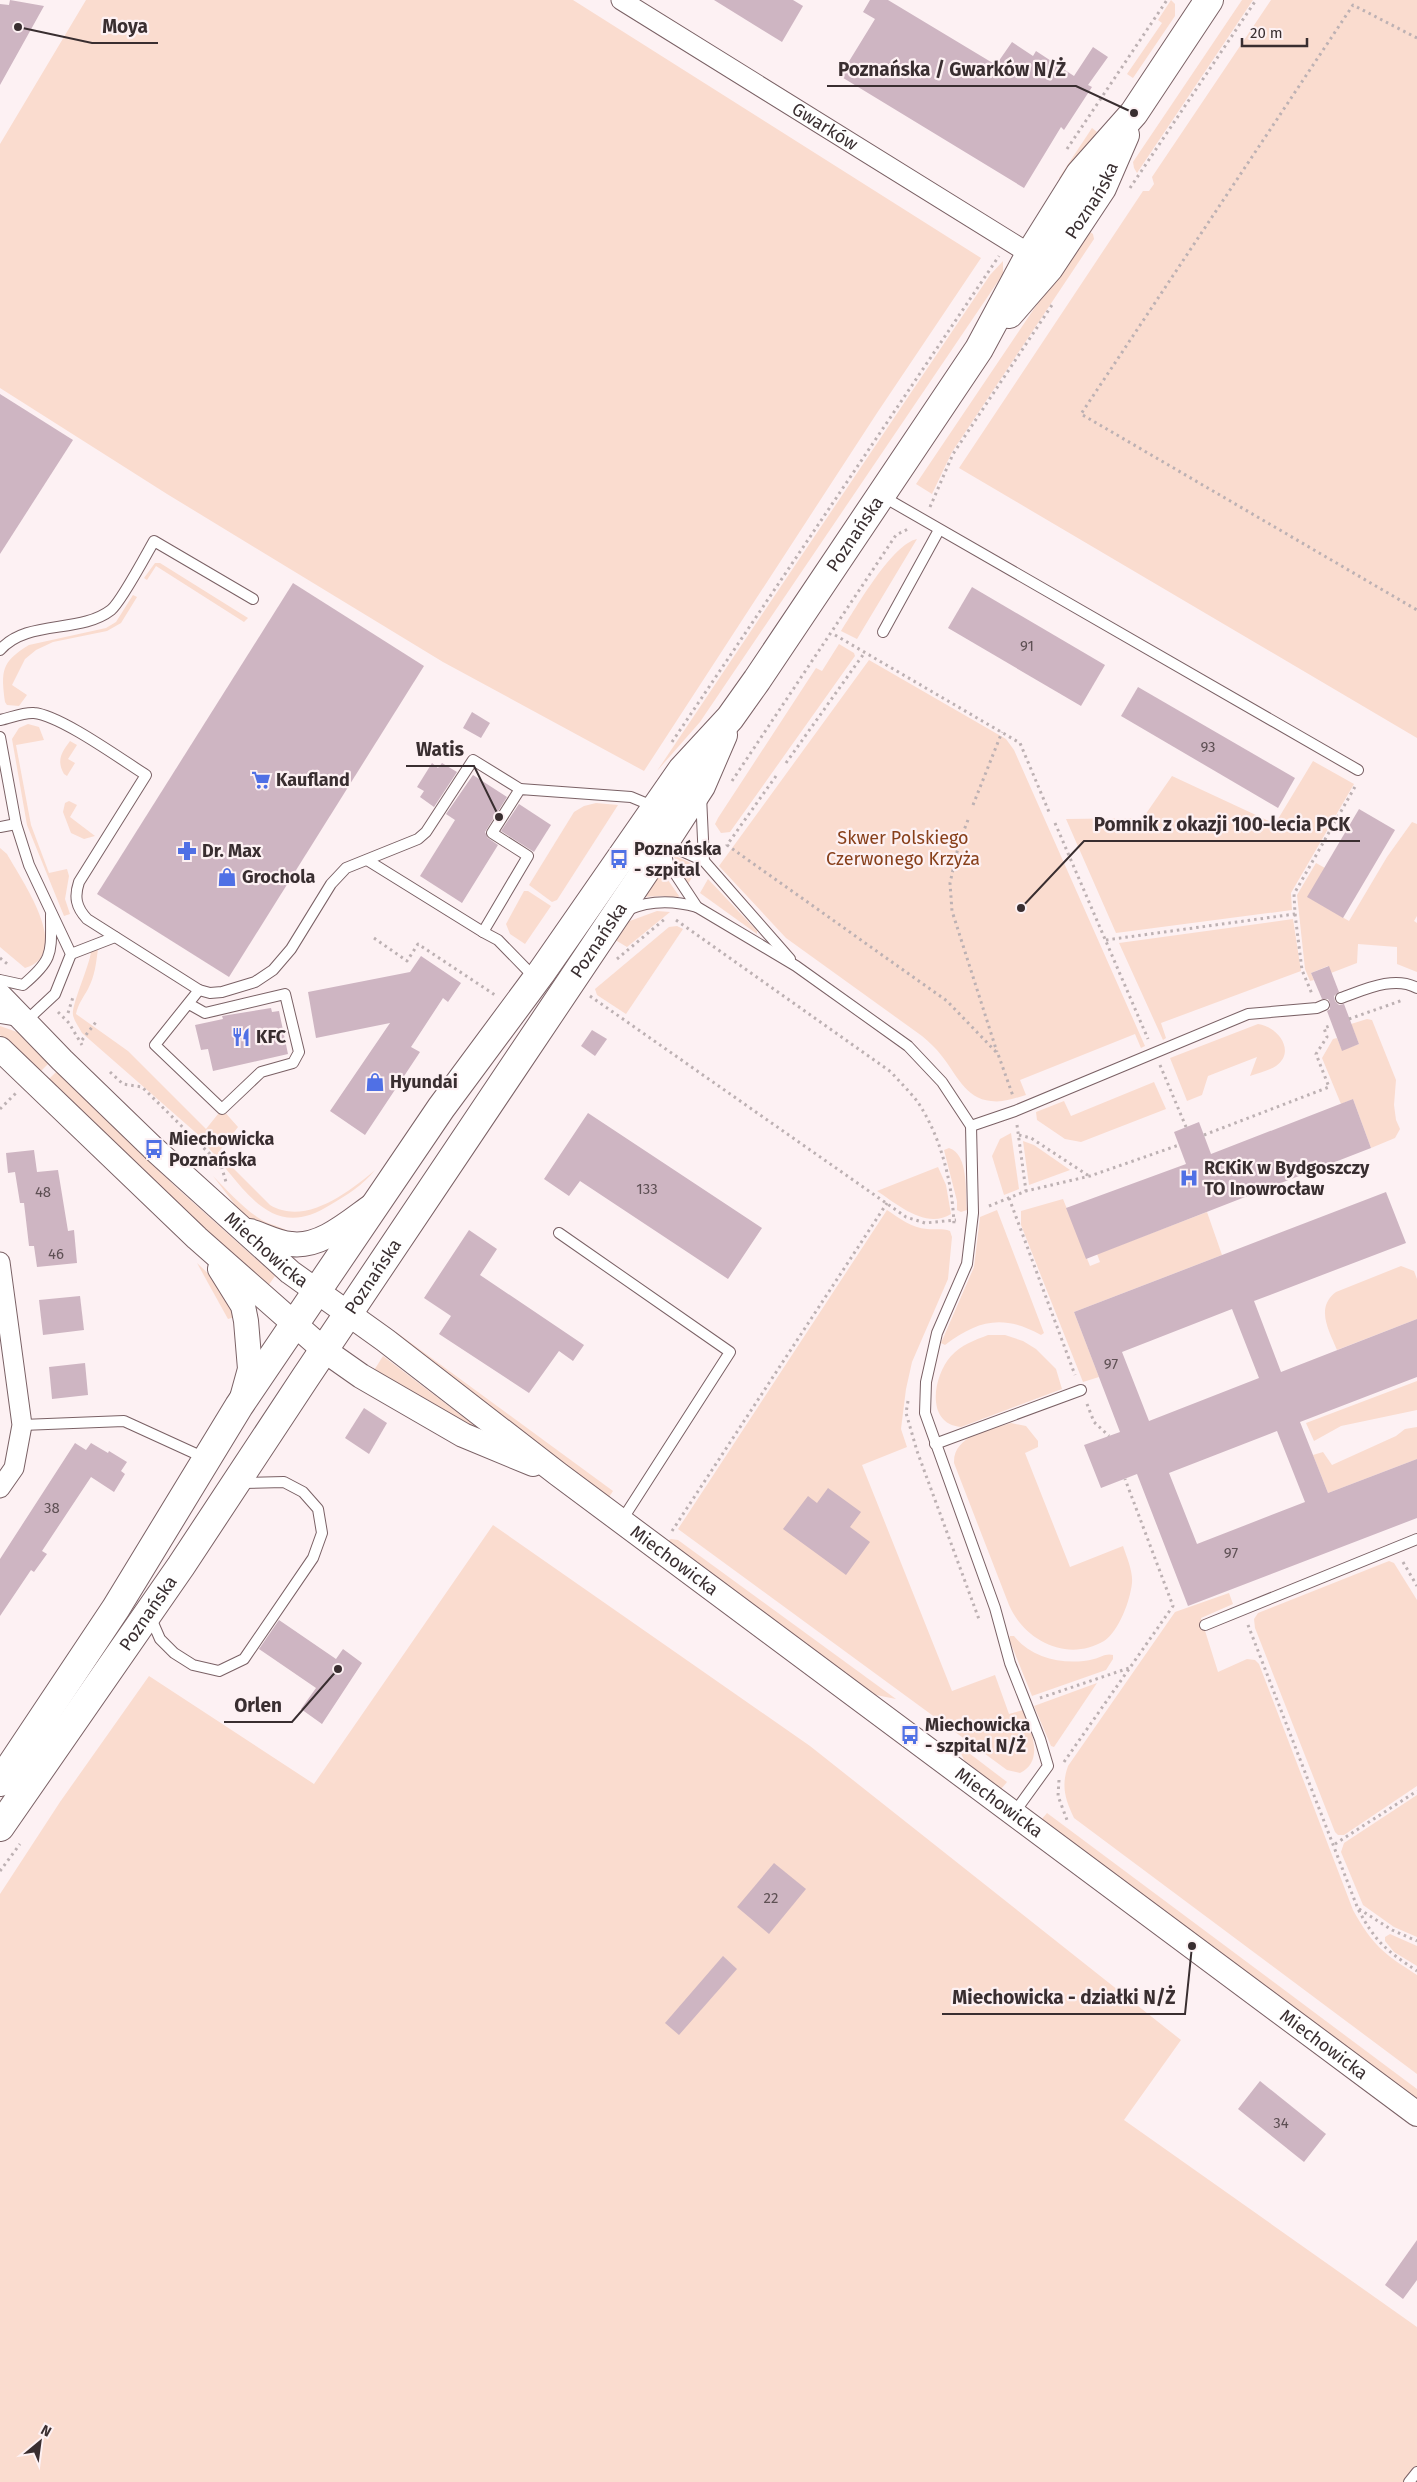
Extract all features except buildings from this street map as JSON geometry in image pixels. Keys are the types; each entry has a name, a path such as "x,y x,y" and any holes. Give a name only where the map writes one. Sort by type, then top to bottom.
{"main road":[{"name":"Poznańska","path":"979,349 1019,247 1134,113 1209,0"},
{"name":"Poznańska","path":"2,1819 148,1614 614,916 682,770 730,718 979,349 1049,268 1075,229 1102,188 1134,113"},
{"name":"Poznańska","path":"0,1782 116,1608 239,1406 377,1203 476,1059 653,829 701,786 730,718"}],"street":[{"name":"Gwarków","path":"621,0 1019,247"},
{"name":"Miechowicka","path":"0,996 236,1226 290,1272 316,1292 349,1313 558,1474 1417,2114"},
{"name":"Miechowicka","path":"0,1049 197,1238 324,1350 361,1376 463,1435 558,1474"},
{"path":"236,1226 289,1244 304,1245 331,1234 377,1203"},
{"path":"197,1238 243,1306 250,1369 239,1406"},
{"path":"0,1262 22,1424 14,1468 0,1488"}],"lane":[{"path":"881,496 1358,770"},
{"path":"883,632 939,530"},
{"path":"0,650 6,644 21,636 98,619 113,609 154,541 253,599"},
{"path":"0,720 33,713 45,716 68,727 146,775 89,864 75,894 82,913 199,990 210,993 232,990 255,982 273,970 291,949 336,877 351,865 418,839 426,832 473,760 520,789 631,797 653,829 668,863 697,907"},
{"path":"0,737 16,824 29,865 71,954 55,994 25,1022 0,1018"},
{"path":"701,786 704,861"},
{"path":"483,932 528,856 492,833 520,789"},
{"path":"0,827 16,824"},
{"path":"653,829 704,861 796,966"},
{"path":"367,860 498,940 536,980"},
{"path":"614,916 638,905 661,901 697,907 796,966 908,1046 942,1082 971,1126 973,1213 967,1264 937,1333 926,1382 925,1413 995,1608 1010,1663 1040,1739 1048,1766 1014,1813"},
{"path":"0,980 23,984 50,957 52,911"},
{"path":"71,954 115,936"},
{"path":"1341,998 1377,985 1408,983 1417,988"},
{"path":"189,1004 205,1013 285,994 299,1052 293,1063 260,1072 222,1109 155,1046 199,990"},
{"path":"971,1126 1015,1111 1248,1014 1320,1007"},
{"path":"559,1233 730,1352 622,1520"},
{"path":"935,1444 1081,1390"},
{"path":"22,1424 124,1421 207,1459"},
{"path":"148,1614 160,1638 174,1653 192,1665 219,1670 244,1659 312,1558 322,1532 318,1508 303,1492 284,1482 236,1483"},
{"path":"1205,1625 1417,1538"},
{"path":"1409,2482 1417,2472"}],"path":[{"path":"1064,154 1168,0"},
{"path":"1129,190 1256,0"},
{"path":"1417,38 1353,5 1081,414 1417,610"},
{"path":"671,743 1019,247"},
{"path":"731,783 896,536 912,527 920,529 953,454 1056,299"},
{"path":"835,635 1020,743 1049,812"},
{"path":"786,763 865,652"},
{"path":"973,805 1002,732"},
{"path":"776,776 728,844 947,1001 998,1054"},
{"path":"1204,1135 1329,1088 1316,1054 1328,1037 1324,1028 1320,1007 1302,970 1294,894 1358,783 1349,778"},
{"path":"968,820 959,843 950,883 952,911 998,1054 1013,1092 1026,1191"},
{"path":"1055,823 1186,1127"},
{"path":"1106,940 1295,914"},
{"path":"674,918 892,1072 917,1102 936,1140 954,1205 954,1230"},
{"path":"374,938 407,961 418,944 499,998"},
{"path":"0,958 26,982"},
{"path":"588,994 906,1217 925,1223 954,1221 1026,1191 1090,1176 1179,1145"},
{"path":"1349,1019 1408,998"},
{"path":"47,1002 69,1023 80,1043 87,1050"},
{"path":"82,1040 96,1022"},
{"path":"1324,1028 1332,1025"},
{"path":"108,1070 123,1084 142,1087 221,1165 226,1184"},
{"path":"0,1109 12,1096"},
{"path":"1019,1135 1031,1138 1090,1176"},
{"path":"1009,1198 1049,1310 1094,1422 1109,1436"},
{"path":"672,1531 887,1204"},
{"path":"909,1394 906,1413 917,1451 983,1629"},
{"path":"1063,1765 1067,1756 1173,1606 1125,1479"},
{"path":"1395,1548 1417,1586"},
{"path":"1243,1610 1335,1844 1358,1909 1371,1935 1391,1953 1417,1971"},
{"path":"1026,1703 1129,1668"},
{"path":"1059,1774 1058,1796 1068,1820"},
{"path":"1335,1844 1417,1791"},
{"path":"1358,1909 1392,1930 1417,1942"}],"green space":[{"path":"86,0 573,0 981,258 877,413 644,771 443,662 167,494 0,388 0,144"},
{"path":"1171,0 1175,4 1175,16 1133,78 1127,74 1162,23 1158,20"},
{"path":"1242,0 1253,0 1137,173 1133,162"},
{"path":"1271,0 1417,0 1417,738 959,468 1143,191 1149,191 1154,184 1152,177"},
{"path":"1092,128 1097,132 1064,182 1059,178"},
{"path":"1087,230 1093,234 1094,239 952,452 932,494 916,484"},
{"path":"1003,261 1003,274 700,722 657,771 990,275"},
{"path":"917,539 857,639 841,631 886,564 907,543"},
{"path":"155,563 160,563 248,618 244,622 156,566 147,580 144,578"},
{"path":"133,595 137,597 121,623 107,631 53,642 36,650 25,659 12,685 27,695 19,706 7,705 5,702 3,675 8,662 13,657 29,645 106,628 116,622"},
{"path":"839,644 854,653 855,656 730,832 721,833 715,824 718,818 816,668 822,671"},
{"name":"Skwer Polskiego Czerwonego Krzyża","path":"869,660 1006,739 1014,750 1145,1046 1141,1048 1135,1034 1020,1080 1026,1095 1000,1101 991,1101 974,1096 962,1084 932,1045 786,938 719,866"},
{"path":"28,724 39,727 44,740 16,745 31,825 49,873 67,869 69,876 65,899 70,914 64,916 27,825 12,739 19,728"},
{"path":"70,741 77,745 68,759 75,763 67,776 64,774 60,760"},
{"path":"1313,761 1354,784 1291,893 1292,910 1116,933 1066,819 1143,818 1172,776 1275,824"},
{"path":"69,801 77,805 70,817 95,836 84,839 71,833 63,812 65,803"},
{"path":"596,803 618,805 557,900 552,902 529,885 574,812 584,806"},
{"path":"1412,822 1417,824 1417,916 1414,921 1417,923 1417,972 1397,964 1397,947 1358,944 1357,963 1331,973 1328,966 1311,973 1314,980 1310,981 1305,969 1297,895 1316,863 1325,868 1308,897 1349,921 1387,857"},
{"path":"0,848 7,854 32,897 45,932 45,948 39,960 25,968 0,947"},
{"path":"673,855 689,862 697,869 688,884"},
{"path":"661,870 679,896 677,899 663,896 640,897"},
{"path":"708,879 757,931 757,934 700,893"},
{"path":"524,891 528,891 551,906 525,944 510,934 506,924"},
{"path":"657,911 670,912 627,947 612,938 627,922"},
{"path":"1293,919 1301,971 1161,1023 1166,1038 1163,1040 1119,943"},
{"path":"677,926 683,929 626,1014 597,995 595,989 669,927"},
{"path":"98,949 92,979 76,1014 128,1051 206,1129 222,1109 238,1127 218,1153 270,1205 283,1210 297,1212 326,1204 352,1188 375,1170 365,1181 348,1194 308,1216 288,1217 271,1212 256,1202 201,1140 202,1138 82,1033 74,1020 73,1010 91,952"},
{"path":"1367,1019 1372,1020 1396,1080 1394,1105 1396,1120 1400,1129 1395,1138 1371,1148 1353,1099 1341,1104 1322,1058 1333,1039 1337,1038 1342,1050 1359,1044 1351,1024"},
{"path":"1258,1024 1272,1030 1282,1041 1285,1047 1285,1054 1282,1060 1273,1068 1250,1076 1257,1057 1208,1076 1202,1095 1187,1101 1170,1058"},
{"path":"0,1026 17,1032 49,1063 40,1072 0,1035"},
{"path":"57,1071 178,1189 275,1276 268,1286 210,1235 48,1080"},
{"path":"1154,1082 1166,1109 1081,1142 1065,1139 1037,1120 1036,1112 1064,1101 1071,1116"},
{"path":"1011,1133 1019,1189 1004,1195 992,1156 1000,1139"},
{"path":"1023,1141 1034,1145 1070,1170 1029,1185"},
{"path":"949,1148 960,1158 965,1175 967,1210 961,1212 957,1210 957,1201 944,1150"},
{"path":"938,1167 946,1185 951,1214 941,1218 932,1219 912,1213 877,1191"},
{"path":"213,1176 251,1213 262,1220 287,1230 295,1237 246,1219"},
{"path":"1063,1199 1090,1266 1100,1262 1097,1254 1207,1212 1222,1255 1074,1312 1099,1377 1083,1382 1021,1225 1021,1211"},
{"path":"887,1210 916,1227 950,1231 952,1237 948,1279 912,1362 906,1389 901,1429 907,1447 862,1465 952,1691 995,1675 1009,1714 1023,1710 1032,1736 1034,1753 1028,1768 1020,1773 1007,1770 678,1529"},
{"path":"997,1210 1044,1333 1041,1335 1015,1324 991,1323 969,1330 945,1345 941,1343 974,1267 980,1217"},
{"path":"197,1263 222,1287 235,1317 228,1319"},
{"path":"1401,1266 1414,1271 1417,1279 1417,1319 1337,1350 1326,1320 1326,1305 1330,1298 1336,1292"},
{"path":"396,1332 613,1491 609,1497 394,1335"},
{"path":"988,1335 1005,1335 1023,1341 1036,1349 1056,1369 1062,1389 961,1427 949,1424 937,1408 937,1386 940,1375 955,1352 968,1343"},
{"path":"383,1356 479,1429 477,1433 373,1372"},
{"path":"1417,1381 1417,1410 1341,1426 1314,1441 1306,1423"},
{"path":"1011,1423 1026,1426 1038,1441 1038,1447 1025,1453 1070,1567 1123,1546 1132,1578 1126,1607 1119,1623 1109,1636 1104,1641 1090,1647 1076,1650 1062,1649 1048,1644 1036,1638 1016,1617 1009,1605 954,1463 955,1454 966,1440 983,1431"},
{"path":"1417,1427 1417,1459 1328,1493 1313,1455 1323,1452 1332,1465 1396,1436 1405,1429"},
{"path":"493,1525 810,1746 1181,2040 1124,2120 1417,2327 1417,2482 0,2482 0,1894 60,1802 149,1676 314,1784"},
{"path":"671,1539 678,1540 896,1699 876,1695 665,1542"},
{"path":"1389,1561 1394,1563 1417,1600 1417,1786 1344,1835 1338,1835 1335,1832 1255,1628 1254,1619 1258,1613"},
{"path":"1229,1593 1233,1604 1201,1618 1218,1672 1247,1659 1255,1660 1259,1664 1353,1910 1373,1941 1395,1961 1417,1975 1417,2074 1074,1818 1068,1805 1064,1786 1068,1766 1175,1612"},
{"path":"1010,1636 1014,1636 1030,1650 1051,1659 1073,1662 1094,1659 1108,1654 1113,1655 1113,1659 1106,1670 1032,1696 1009,1639"},
{"path":"1097,1683 1054,1747 1051,1746 1034,1706"},
{"path":"957,1744 1007,1782 1001,1789 964,1760"},
{"path":"1417,1795 1417,1937 1394,1927 1363,1905 1341,1852 1344,1843"},
{"path":"1047,1813 1417,2089 1417,2100 1041,1820"},
{"path":"1390,1934 1417,1946 1417,1966 1394,1952 1385,1941 1385,1937"}],"place":[{"name":"Moya","path":"18,27"},
{"name":"Poznańska / Gwarków N/Ż","path":"1134,113"},
{"name":"Kaufland","path":"261,780"},
{"name":"Watis","path":"499,817"},
{"name":"Dr. Max","path":"187,851"},
{"name":"Poznańska - szpital","path":"619,859"},
{"name":"Grochola","path":"227,877"},
{"name":"Pomnik z okazji 100-lecia PCK","path":"1021,908"},
{"name":"KFC","path":"241,1037"},
{"name":"Hyundai","path":"375,1082"},
{"name":"Miechowicka Poznańska","path":"154,1149"},
{"name":"RCKiK w Bydgoszczy TO Inowrocław","path":"1189,1178"},
{"name":"Orlen","path":"338,1669"},
{"name":"Miechowicka - szpital N/Ż","path":"910,1735"},
{"name":"Miechowicka - działki N/Ż","path":"1192,1946"}]}
